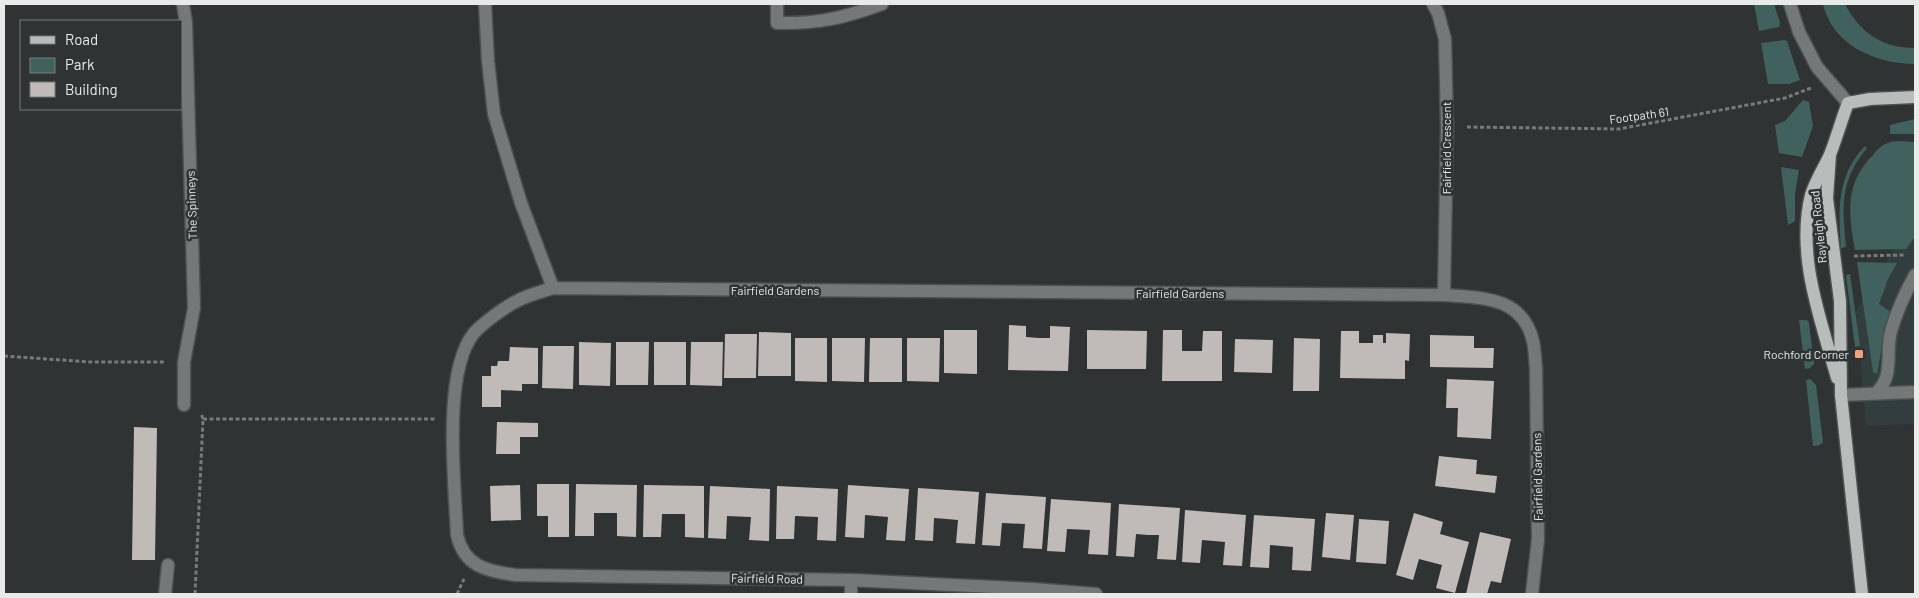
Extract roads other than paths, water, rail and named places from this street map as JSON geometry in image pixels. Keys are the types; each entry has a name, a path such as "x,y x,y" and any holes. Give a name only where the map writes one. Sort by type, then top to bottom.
{"main road":[{"path":"1830,155 1848,103 1870,99 1915,97"},
{"name":"Rayleigh Road","path":"1830,155 1828,198 1840,301 1841,395 1862,594"},
{"name":"Rayleigh Road","path":"1830,155 1812,193 1808,209 1806,238 1811,281 1841,395"}],"street":[{"name":"The Spinneys","path":"183,4 186,23 194,308 184,362 184,404"},
{"path":"485,4 488,61 494,114 521,202 552,288"},
{"path":"777,4 777,23 801,23 851,16 882,4"},
{"name":"Fairfield Crescent","path":"1433,4 1438,13 1445,39 1447,127 1444,295"},
{"path":"1790,4 1807,50 1816,67 1848,103"},
{"path":"1876,393 1885,383 1891,333 1898,310 1915,274"},
{"name":"Fairfield Gardens","path":"457,534 453,418 456,384 462,355 474,333 516,301 552,288 1444,295 1489,298 1509,305 1525,322 1532,341 1536,368 1538,538 1532,594"},
{"path":"1841,395 1915,392"},
{"name":"Fairfield Road","path":"457,534 460,548 471,562 492,572 515,575 852,580 1096,594"},
{"path":"165,594 168,565"},
{"path":"851,594 852,580"}],"place":[{"name":"Rochford Corner","path":"1859,354"}]}
